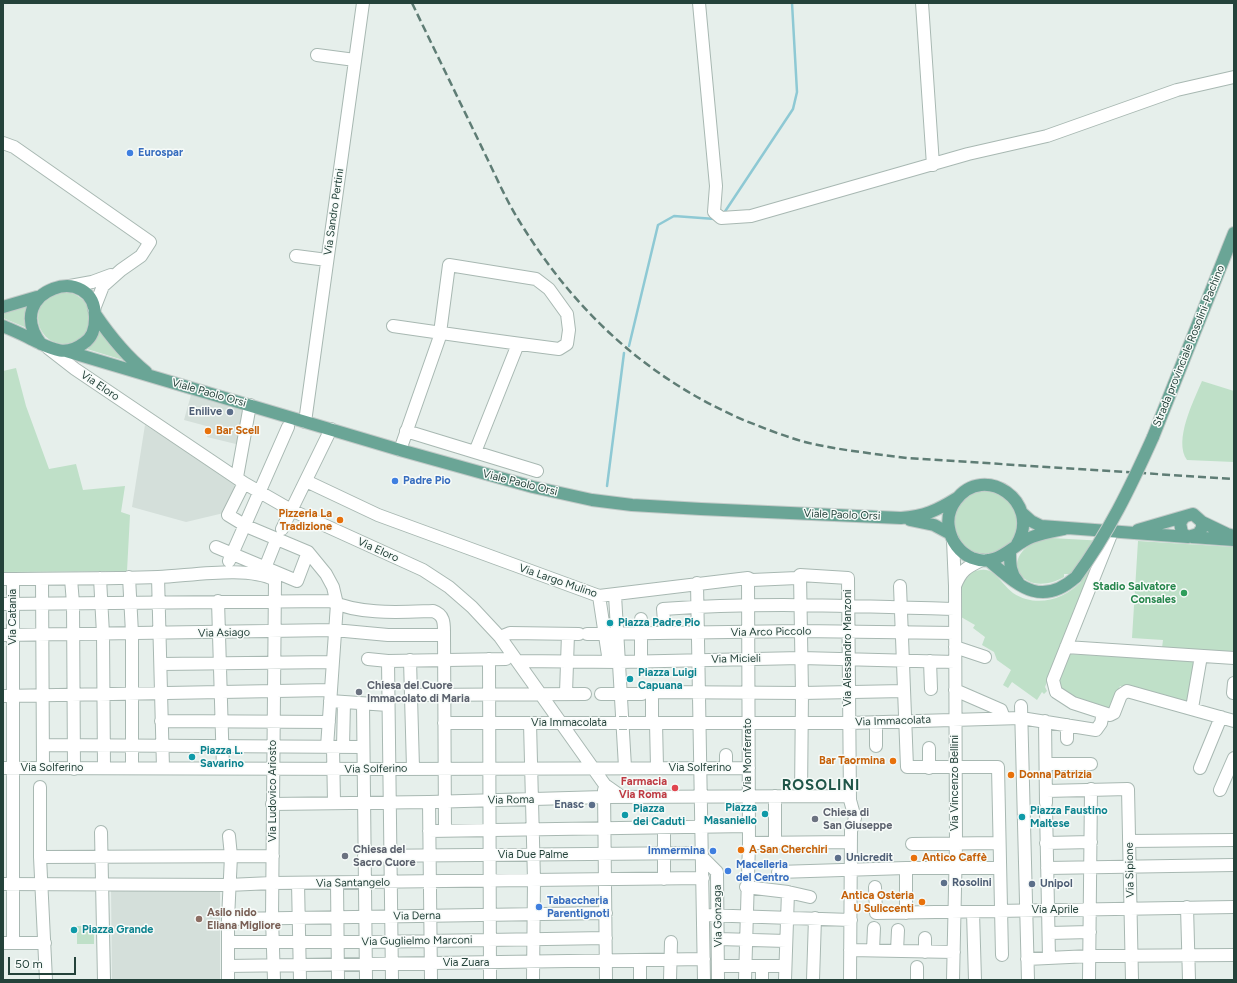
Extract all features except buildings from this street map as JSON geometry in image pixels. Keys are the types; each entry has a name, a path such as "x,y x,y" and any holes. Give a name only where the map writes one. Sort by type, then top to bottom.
{"main road":[{"name":"Strada provinciale Rosolini-Pachino","path":"1023,588 1032,591 1050,593 1060,589 1076,577 1102,539 1118,511 1153,437 1234,233"},
{"path":"3,307 37,298 52,287 70,286 85,294 110,336 131,360 152,377"},
{"path":"37,298 32,306 30,316 31,326 34,336 45,346"},
{"path":"3,326 45,346 74,351 86,342 92,334 95,324 95,312"},
{"name":"Viale Paolo Orsi","path":"74,351 152,377 250,406 296,424 331,429 533,487 592,500 693,508 901,518"},
{"path":"901,518 921,516 931,513 974,487 994,486 1012,496 1022,513 1023,529 1014,548 1012,575 1023,588"},
{"path":"951,536 949,514 957,498"},
{"path":"1022,513 1031,521 1041,526 1064,529 1234,540"},
{"path":"1125,533 1193,514 1202,522 1234,536"},
{"path":"1184,516 1180,522 1180,530 1190,537"},
{"path":"901,518 934,525 951,536 965,554 985,560 1010,580 1023,588"},
{"path":"1190,537 1201,532 1202,522"},
{"path":"985,560 1000,558 1032,536 1064,529"}],"street":[{"name":"Via Sandro Pertini","path":"231,558 261,492 296,424 327,260 363,3"},
{"path":"699,3 716,186 714,212 721,218 750,216 968,154 1047,136 1177,90 1234,78"},
{"path":"922,3 933,165"},
{"path":"316,55 355,60"},
{"path":"3,143 14,147 150,242 141,256 121,270 104,286 97,297 95,312"},
{"path":"296,256 327,260"},
{"path":"393,326 440,333 518,344 559,349 567,344 569,330 567,314 549,289 536,279 449,265 440,333 400,450"},
{"path":"70,286 92,282 121,270"},
{"path":"475,452 518,344"},
{"name":"Via Eloro","path":"45,346 74,369 240,480 291,510 423,570 472,607 500,637 512,660 540,693 593,768 604,791 622,797 702,797"},
{"path":"74,351 74,369"},
{"path":"250,406 240,480 228,515 246,526 279,534 308,552 326,574 333,587 337,604 334,630 329,722 334,747"},
{"path":"265,568 279,534 331,429"},
{"path":"406,431 537,471"},
{"name":"Via Largo Mulino","path":"306,481 384,517 599,596 748,578 752,580 797,578 800,575 848,578"},
{"path":"1112,532 1053,680 1056,692 1073,703 1110,715 1114,713 1121,694 1127,691 1234,721"},
{"name":"Via Vincenzo Bellini","path":"951,536 955,586 956,868 953,980"},
{"path":"216,547 231,558 265,568 297,581 308,552"},
{"path":"955,586 964,570 985,560"},
{"name":"Via Ludovico Ariosto","path":"158,577 207,573 258,574 275,580 276,602 272,804 272,942 274,980"},
{"path":"800,575 802,693 801,796"},
{"path":"129,577 132,633 132,768"},
{"path":"8,579 158,577 163,768"},
{"path":"100,578 103,634 104,768"},
{"name":"Via Monferrato","path":"745,980 744,939 749,843 748,578"},
{"name":"Via Alessandro Manzoni","path":"848,578 847,605 850,766 847,796 855,818 848,842 849,872"},
{"name":"Via Catania","path":"8,579 8,943"},
{"path":"42,579 43,768"},
{"path":"71,579 73,603 74,769"},
{"name":"Via Gonzaga","path":"697,583 702,797 704,980"},
{"path":"900,586 904,722 907,767 998,767 1002,955"},
{"path":"614,662 618,634 615,595"},
{"path":"599,596 605,633 614,662 621,694 626,767"},
{"path":"218,601 223,769"},
{"path":"8,604 330,601 355,609 389,612 433,611 439,613 443,618 444,635 444,830"},
{"path":"665,633 663,609 800,605 847,605 955,609"},
{"path":"641,618 641,662"},
{"name":"Via Asiago","path":"8,635 160,634 334,630 388,635 444,635"},
{"name":"Via Arco Piccolo","path":"500,637 510,633 618,634 800,631 955,633"},
{"path":"566,693 567,662 578,634"},
{"path":"955,647 985,657"},
{"path":"1066,647 1234,658"},
{"path":"1192,708 1201,656"},
{"name":"Via Micieli","path":"368,659 388,661 489,659 567,662 641,662 698,659 801,658 955,662"},
{"path":"489,659 490,980"},
{"path":"410,660 413,768"},
{"path":"388,661 392,980"},
{"path":"930,661 931,689"},
{"path":"161,664 219,662 333,662"},
{"path":"601,694 649,695 700,693 802,693 904,690"},
{"path":"955,690 1001,710 1004,718"},
{"path":"8,696 274,691 330,696 344,702 388,705"},
{"path":"411,695 540,693 585,694"},
{"path":"649,695 654,723 657,767"},
{"path":"334,802 334,747 344,702"},
{"path":"363,704 364,882 367,942 366,980"},
{"path":"1021,712 1022,825 1028,980"},
{"name":"Via Immacolata","path":"444,723 654,723 678,729 700,723 849,723 1004,718 1021,712 1045,722 1096,730 1102,723 1104,713"},
{"path":"1200,768 1221,717"},
{"path":"162,721 329,722"},
{"path":"876,722 876,746"},
{"path":"1045,722 1049,958"},
{"path":"530,723 532,768 532,854 534,880 534,980"},
{"path":"1067,725 1067,739"},
{"path":"43,745 103,744 162,746 363,747"},
{"path":"929,748 929,768"},
{"path":"726,755 726,768"},
{"path":"1220,790 1234,758"},
{"path":"1046,764 1091,764"},
{"name":"Via Solferino","path":"8,768 749,768"},
{"path":"40,787 40,857 46,980"},
{"path":"1046,790 1091,789 1089,980"},
{"name":"Via Sipione","path":"1091,789 1128,789 1131,909 1129,955 1132,980"},
{"path":"604,791 606,980"},
{"name":"Via Roma","path":"272,804 334,802 444,802 532,799 604,791"},
{"path":"775,843 778,796"},
{"path":"702,797 847,796"},
{"path":"429,802 431,980"},
{"path":"664,826 664,879"},
{"path":"429,831 664,826 748,826"},
{"path":"101,832 104,980"},
{"path":"228,980 228,885 231,856 229,836"},
{"path":"1130,841 1234,840"},
{"path":"749,843 848,842"},
{"path":"1046,843 1091,842"},
{"path":"912,844 999,843"},
{"name":"Via Due Palme","path":"364,856 532,854 664,854 702,856"},
{"path":"40,857 273,856"},
{"name":"Via Gonzaga","path":"702,856 718,872 718,980"},
{"path":"1047,868 1234,865"},
{"path":"778,872 908,871 956,868 1000,868"},
{"path":"906,913 908,871"},
{"path":"849,872 851,920 850,980"},
{"name":"Via Santangelo","path":"8,883 228,885 272,883 703,878"},
{"path":"298,883 300,980"},
{"path":"336,883 338,980"},
{"name":"Via Aprile","path":"875,886 876,913 1234,906"},
{"path":"746,887 788,892 810,897"},
{"path":"785,980 788,892"},
{"path":"1188,907 1190,954 1189,980"},
{"path":"973,912 975,980"},
{"name":"Via Derna","path":"228,919 606,913"},
{"path":"703,915 745,915 851,920"},
{"path":"813,980 815,918"},
{"path":"873,950 874,928"},
{"path":"897,951 898,930"},
{"path":"1049,933 1090,932"},
{"name":"Via Guglielmo Marconi","path":"228,942 300,943 606,938"},
{"path":"925,938 925,952"},
{"path":"719,939 786,941"},
{"path":"670,980 671,942"},
{"path":"8,943 45,943"},
{"path":"850,950 954,952"},
{"path":"1027,959 1190,954 1234,956"},
{"name":"Via Zuara","path":"228,966 337,966 704,959"},
{"path":"640,960 640,980"},
{"path":"718,966 785,966"},
{"path":"762,967 762,980"},
{"path":"917,967 917,980"}],"shaded area":[{"path":"191,395 245,411 240,445 207,437 210,427 184,420"},
{"path":"145,425 240,484 228,512 186,522 132,507"},
{"path":"111,888 220,888 220,980 112,980"}],"green space":[{"path":"59,292 69,292 83,299 90,313 90,323 83,337 69,344 59,344 49,340 42,333 38,323 38,313 42,303 49,296"},
{"path":"29,304 26,315 27,328 3,318 3,312"},
{"path":"98,329 123,360 87,349"},
{"path":"16,368 26,406 49,469 76,464 83,490 125,486 121,512 130,515 127,571 3,572 3,371"},
{"path":"1202,381 1234,391 1234,462 1187,460 1183,452 1182,442 1186,420"},
{"path":"980,491 992,491 1009,500 1016,511 1018,523 1016,535 1009,546 992,555 980,555 968,550 959,541 954,529 954,517 959,505 968,496"},
{"path":"1051,538 1105,541 1082,591 1045,687 1047,691 1044,694 1042,692 1037,700 1012,682 1008,688 1003,685 1011,670 997,660 994,652 982,645 985,637 973,628 975,625 961,617 960,586 972,572 986,570 991,571 1010,591 1022,598 1040,601 1049,600 1066,593 1081,582 1071,574 1064,574 1064,577 1058,580 1038,584 1026,580 1017,570 1017,563 1022,551 1038,541"},
{"name":"Stadio Salvatore Consales","path":"1138,541 1234,547 1234,652 1162,648 1163,640 1132,638"},
{"path":"1069,654 1194,661 1187,701 1120,686 1111,709 1078,701 1061,690 1058,681"},
{"path":"77,926 94,926 94,944 77,944"}],"waterway":[{"path":"724,213 793,109 797,92 792,3"},
{"path":"629,346 658,225 674,216 715,219"},
{"path":"607,486 624,353"}],"railway":[{"path":"412,3 504,194 518,219 540,252 563,283 616,339 645,363 676,385 710,404 746,421 799,440 840,449 907,458 1234,479"}],"place":[{"name":"Eurospar","path":"130,153"},
{"name":"Enilive","path":"230,412"},
{"name":"Bar Scell","path":"208,431"},
{"name":"Padre Pio","path":"395,481"},
{"name":"Pizzeria La Tradizione","path":"340,520"},
{"name":"Stadio Salvatore Consales","path":"1184,593"},
{"name":"Piazza Padre Pio","path":"610,623"},
{"name":"Piazza Luigi Capuana","path":"630,679"},
{"name":"Chiesa del Cuore Immacolato di Maria","path":"359,692"},
{"name":"Piazza L. Savarino","path":"192,757"},
{"name":"Bar Taormina","path":"893,761"},
{"name":"Donna Patrizia","path":"1011,775"},
{"name":"Farmacia Via Roma","path":"675,788"},
{"name":"Enasc","path":"592,805"},
{"name":"Piazza Masaniello","path":"765,814"},
{"name":"Piazza dei Caduti","path":"625,815"},
{"name":"Piazza Faustino Maltese","path":"1022,817"},
{"name":"Chiesa di San Giuseppe","path":"815,819"},
{"name":"A San Cherchiri","path":"741,850"},
{"name":"Immermina","path":"713,851"},
{"name":"Chiesa del Sacro Cuore","path":"345,856"},
{"name":"Unicredit","path":"838,858"},
{"name":"Antico Caffè","path":"914,858"},
{"name":"Macelleria del Centro","path":"728,871"},
{"name":"Rosolini","path":"944,883"},
{"name":"Unipol","path":"1032,884"},
{"name":"Antica Osteria U Suliccenti","path":"922,902"},
{"name":"Tabaccheria Parentignoti","path":"539,907"},
{"name":"Asilo nido Eliana Migliore","path":"199,919"},
{"name":"Piazza Grande","path":"74,930"}],"district":[{"name":"ROSOLINI","path":"821,786"}]}
